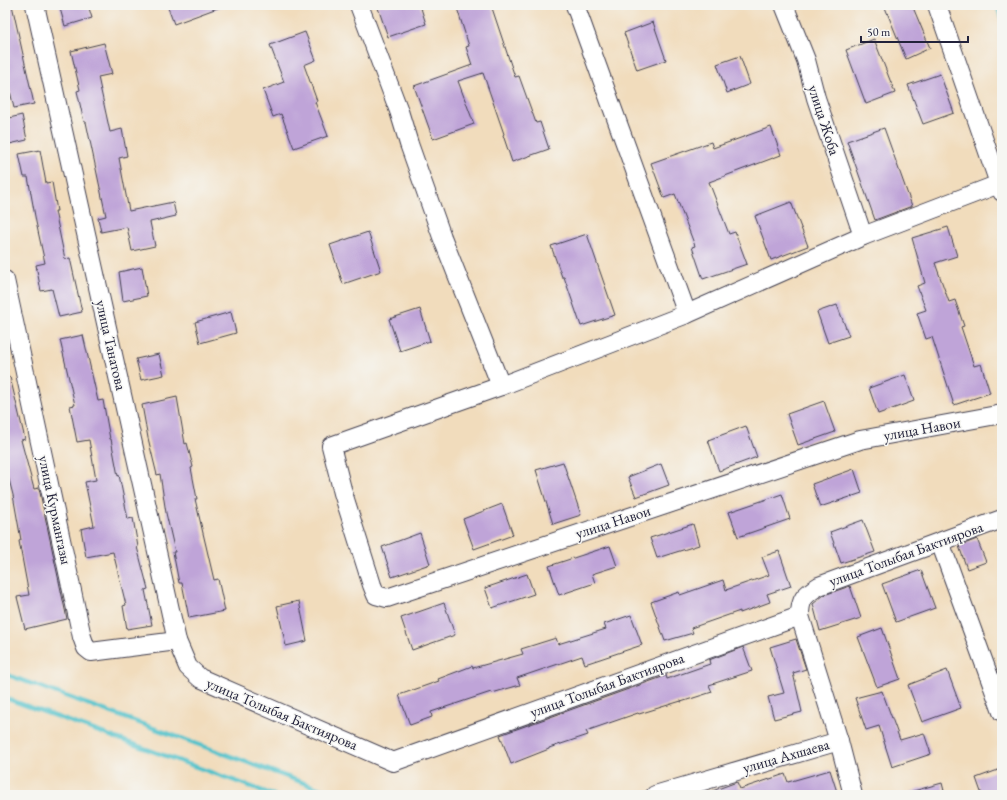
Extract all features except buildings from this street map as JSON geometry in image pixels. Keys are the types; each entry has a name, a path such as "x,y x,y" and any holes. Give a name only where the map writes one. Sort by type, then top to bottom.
{"street":[{"name":"улица Танатова","path":"35,5 177,641 188,667 200,678"},
{"path":"359,5 399,111 442,237 501,386 687,314 863,236 1001,188 937,5"},
{"path":"575,5 687,314"},
{"name":"улица Жоба","path":"784,5 806,60 816,98 863,236"},
{"name":"улица Курмангазы","path":"5,280 82,637 86,648 91,652 177,641"},
{"name":"улица Навои","path":"501,386 331,446 343,493 376,594 387,598 860,440 1002,414"},
{"name":"улица Толыбая Бактиярова","path":"200,678 393,762 800,616 800,604 806,594 819,586 1002,519"},
{"path":"940,542 1002,712"},
{"name":"улица Ахшаева","path":"655,795 839,741 800,616"},
{"path":"839,741 853,795"}],"waterway":[{"path":"997,5 1002,20"},
{"path":"5,674 337,795"},
{"path":"5,698 274,795"}]}
